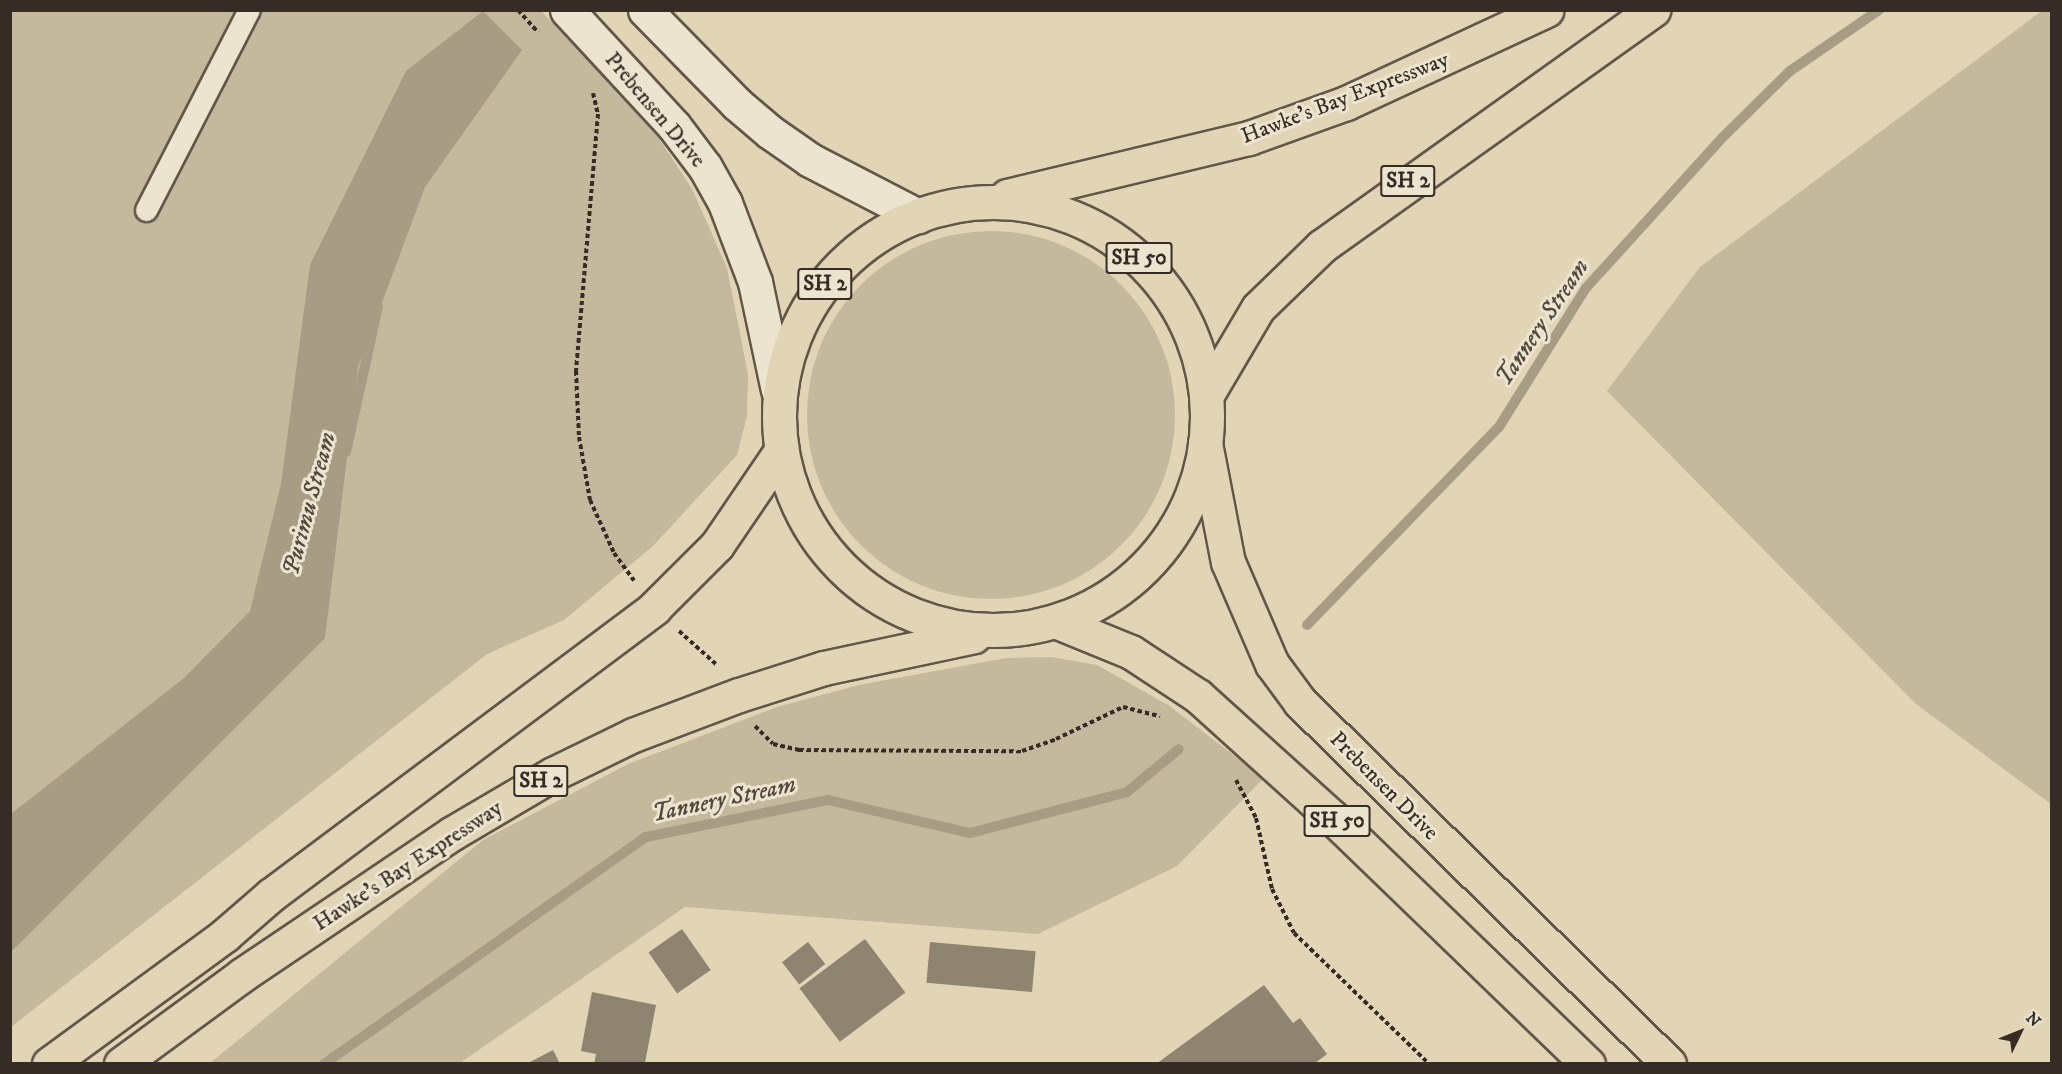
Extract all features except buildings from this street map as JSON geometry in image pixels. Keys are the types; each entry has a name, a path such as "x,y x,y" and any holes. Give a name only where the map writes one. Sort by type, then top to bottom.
{"main road":[{"name":"Prebensen Drive","path":"567,10 674,126 705,167 725,202 755,282 778,390"},
{"path":"645,10 736,104 770,132 810,160 918,216"},
{"name":"Hawke's Bay Expressway","path":"996,198 1249,138 1346,103 1546,10"},
{"name":"SH 2","path":"993,632 1055,621 1113,593 1148,565 1188,505 1200,478 1205,443 1206,396 1258,308 1322,246 1653,10"},
{"name":"SH 2","path":"781,451 778,390 804,321 839,265 881,234 918,216 996,198"},
{"name":"SH 50","path":"996,198 1076,218 1137,256 1190,330 1206,396"},
{"name":"Prebensen Drive","path":"1205,443 1228,562 1272,664 1300,702 1669,1064"},
{"path":"49,1064 225,935 281,888 654,608 717,545 781,451"},
{"path":"781,451 798,506 814,533 856,579 879,598 936,622 993,632"},
{"name":"SH 50","path":"1055,621 1131,652 1198,696 1332,817 1588,1064"},
{"name":"Hawke's Bay Expressway","path":"122,1064 242,975 451,834 553,774 633,735 739,695 824,668 993,632"}],"lane":[{"path":"146,210 249,10"}],"path":[{"path":"518,10 542,36"},
{"path":"587,86 594,93 598,114 576,371 579,437 590,500 614,553 654,608 723,670 756,727 773,744 799,750 1022,751 1056,739 1123,706 1150,711 1170,722"},
{"path":"1230,774 1256,818 1272,889 1294,933 1430,1064"}],"shaded area":[{"path":"2043,10 2052,11 2051,804 1916,704 1607,391 1700,267"},
{"path":"11,11 541,11 649,123 692,189 727,268 748,374 747,416 737,455 653,546 564,620 487,654 11,1027"},
{"path":"973,231 1009,231 1045,238 1078,252 1108,272 1134,298 1154,328 1168,361 1175,397 1175,433 1168,469 1154,502 1134,532 1108,558 1078,578 1045,592 1009,599 973,599 937,592 904,578 874,558 848,532 828,502 814,469 807,433 807,397 814,361 828,328 848,298 874,272 904,252 937,238"},
{"path":"1052,657 1097,665 1168,705 1264,778 1177,866 1038,934 685,907 460,1063 209,1064 483,840 628,764 777,707 859,685 1006,658"}],"water":[{"path":"483,11 522,50 425,187 358,367 325,638 11,952 11,814 184,678 250,611 281,484 310,265 406,71"}],"waterway":[{"name":"Tannery Stream","path":"1307,625 1499,427 1586,288 1722,138 1790,71 1879,10"},
{"name":"Purimu Stream","path":"346,452 378,306"},
{"name":"Tannery Stream","path":"324,1064 646,837 828,800 970,833 1127,792 1179,749"}]}
